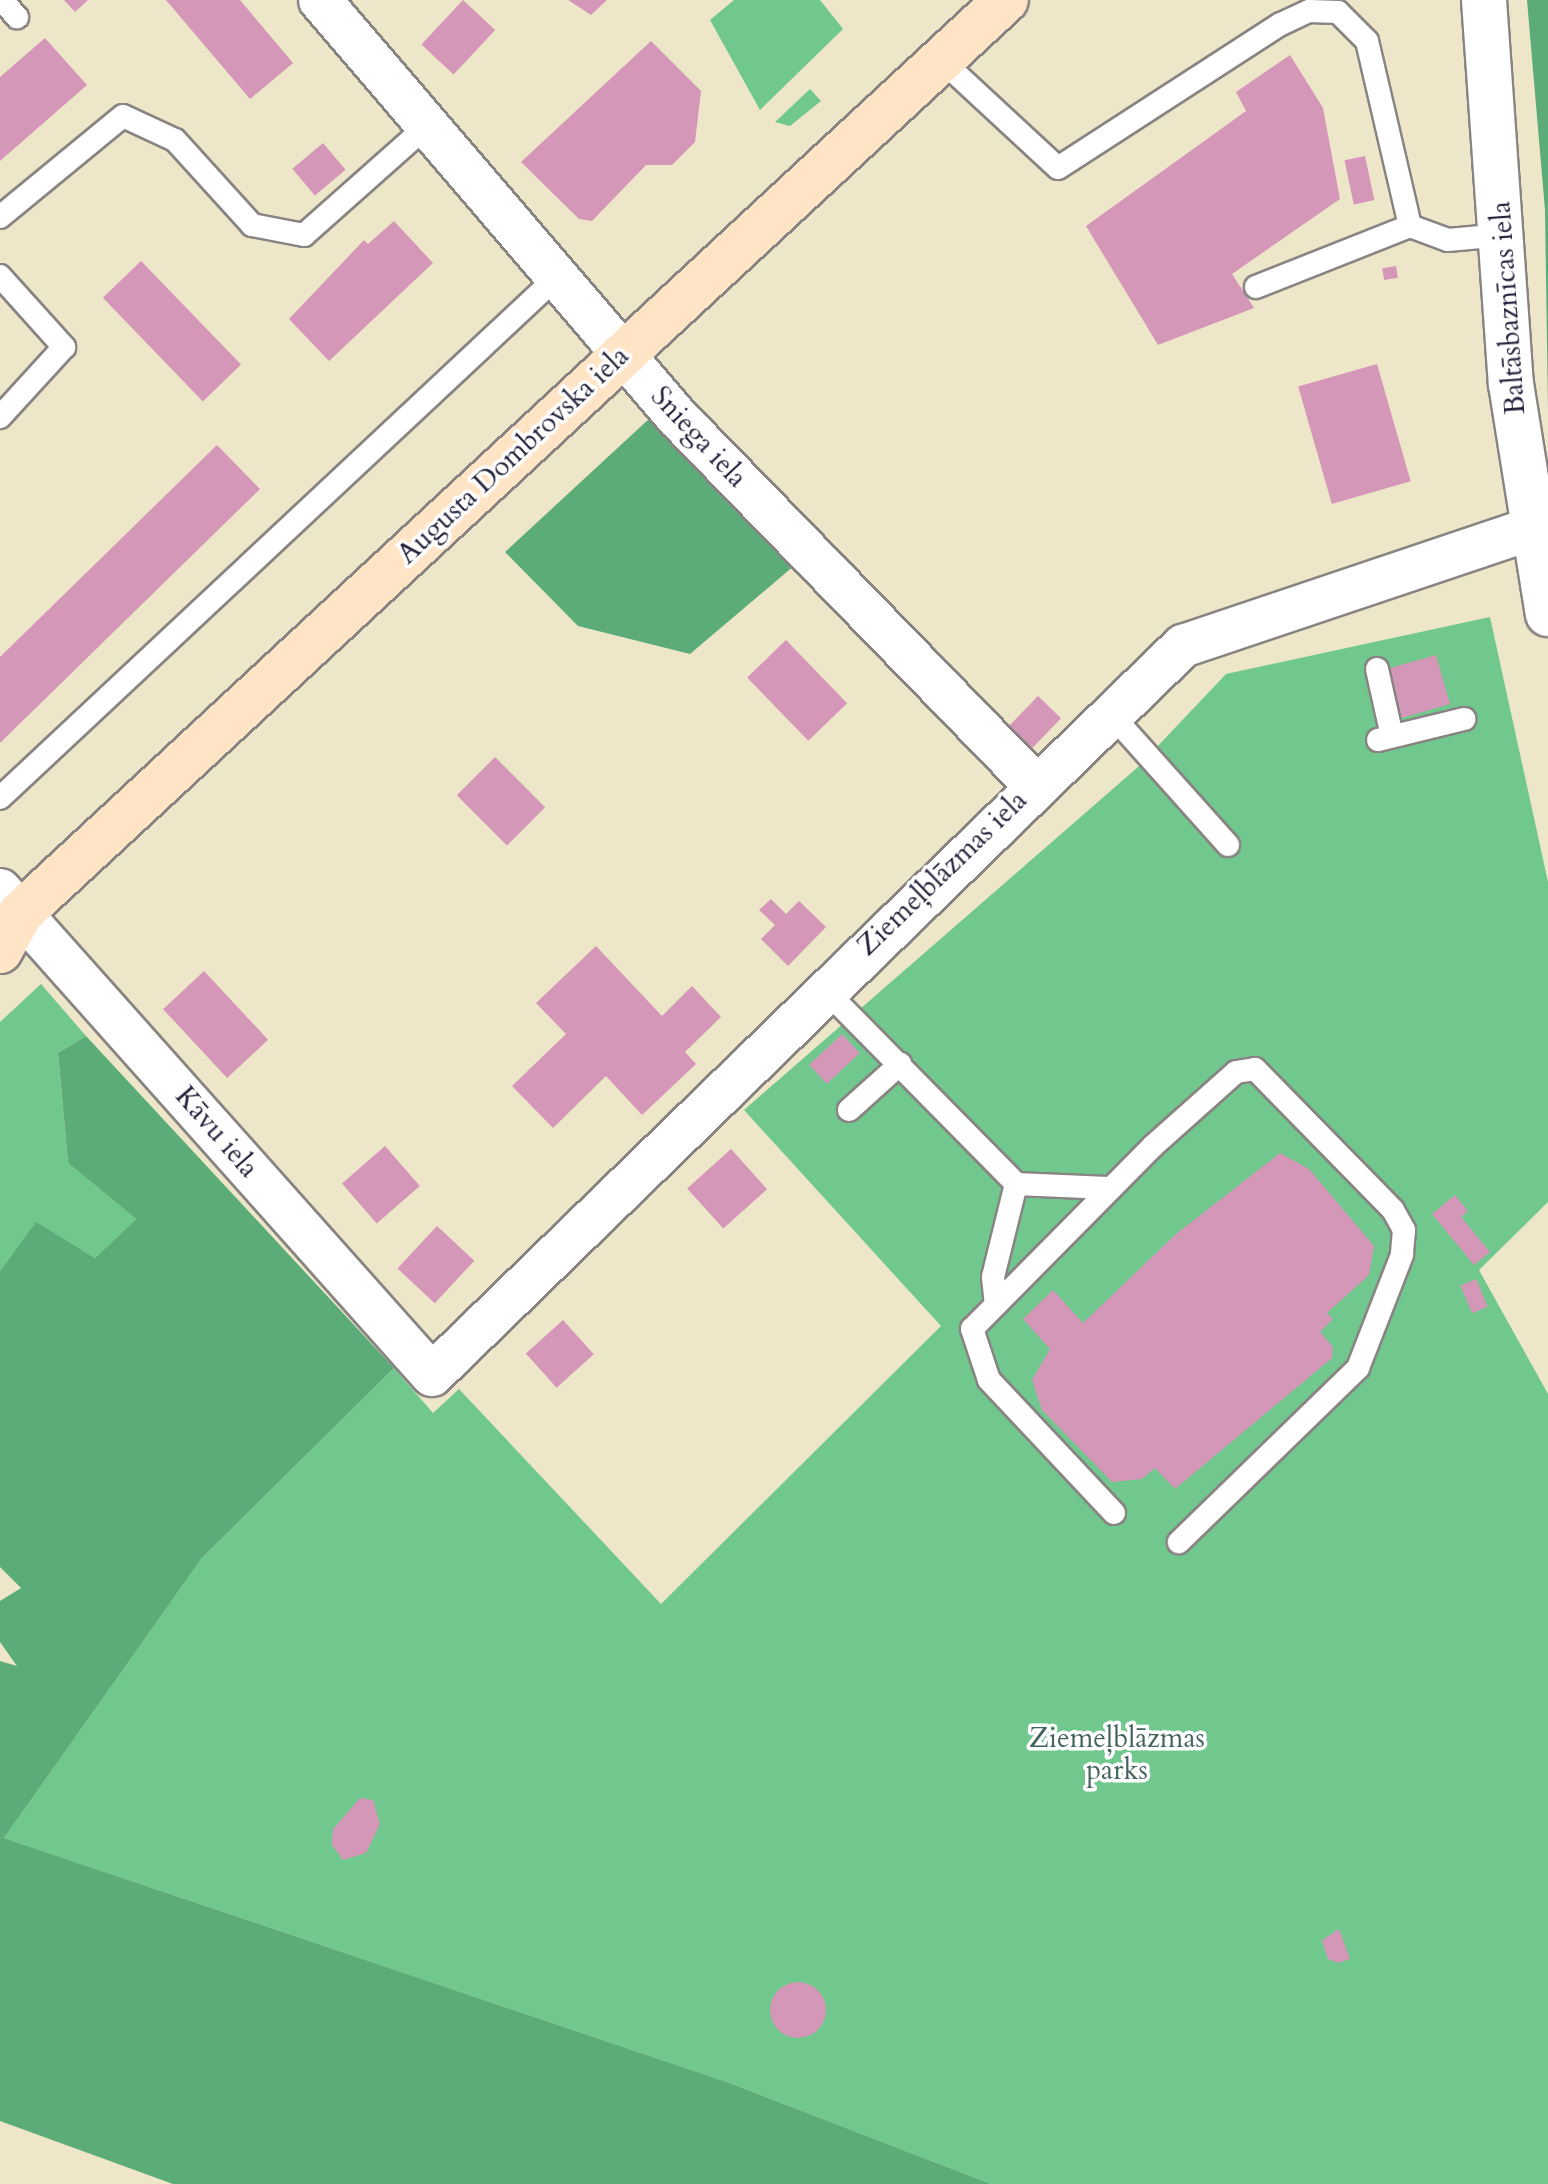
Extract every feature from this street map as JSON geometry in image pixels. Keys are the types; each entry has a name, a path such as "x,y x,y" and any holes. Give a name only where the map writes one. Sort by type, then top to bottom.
{"main road":[{"name":"Augusta Dombrovska iela","path":"0,951 7,906 623,352 938,57 988,5"}],"street":[{"name":"Sniega iela","path":"320,0 623,352 992,723 1034,784"},
{"name":"Baltāsbaznīcas iela","path":"1484,0 1503,235 1548,614"},
{"name":"Ziemeļblāzmas iela","path":"432,1375 1034,784 1183,646 1539,527"},
{"name":"Kāvu iela","path":"7,906 432,1375"}],"lane":[{"path":"938,57 1058,168 1281,24 1309,11 1338,12 1367,41 1410,226"},
{"path":"0,217 123,116 175,140 252,225 304,235 429,124"},
{"path":"1256,287 1410,226 1448,240 1503,235"},
{"path":"0,276 64,347 0,417"},
{"path":"0,798 558,276"},
{"path":"1377,669 1385,738 1464,719"},
{"path":"1110,713 1228,845"},
{"path":"824,989 1016,1184 1108,1188"},
{"path":"849,1110 900,1064"},
{"path":"1114,1513 989,1380 972,1329 1108,1188 1236,1072 1255,1069 1346,1158 1404,1230 1402,1255 1358,1368 1179,1542"},
{"path":"996,1304 993,1277 1016,1184"}],"green space":[{"path":"734,0 820,0 843,29 760,110 710,20"},
{"path":"1527,0 1548,0 1548,412 1545,210"},
{"path":"810,89 821,101 790,126 775,122"},
{"path":"650,418 795,565 690,654 578,626 505,552"},
{"name":"Ziemeļblāzmas parks","path":"1490,617 1548,882 1548,1202 1479,1270 1548,1394 1548,2184 991,2184 727,2082 4,1838 202,1558 394,1368 433,1413 459,1389 661,1604 941,1326 744,1110 1138,767 1226,674"},
{"path":"41,984 86,1036 58,1053 68,1163 136,1219 95,1258 36,1223 0,1271 0,1022"},
{"path":"86,1036 394,1368 202,1558 4,1838 727,2082 991,2184 173,2184 0,2121 0,1661 17,1666 0,1642 0,1601 21,1588 0,1567 0,1271 36,1222 95,1258 136,1219 68,1163 58,1053"}],"building":[{"path":"64,0 88,0 75,12"},
{"path":"166,0 240,0 293,63 250,99"},
{"path":"463,0 495,30 454,75 421,45"},
{"path":"568,0 607,0 591,15"},
{"path":"45,38 87,85 0,161 0,77"},
{"path":"651,41 701,91 695,142 672,165 646,165 592,221 579,219 521,162"},
{"path":"1290,55 1323,108 1340,199 1232,274 1254,308 1158,345 1086,226 1246,111 1236,92"},
{"path":"323,143 345,170 315,196 292,169"},
{"path":"1365,156 1374,200 1354,204 1344,160"},
{"path":"394,221 433,263 329,361 289,319 364,240 368,244"},
{"path":"141,261 241,365 203,401 103,298"},
{"path":"1396,266 1398,278 1384,280 1382,268"},
{"path":"1377,364 1411,481 1332,504 1298,387"},
{"path":"217,445 260,489 0,743 0,657"},
{"path":"786,640 847,703 808,741 747,678"},
{"path":"1436,655 1450,704 1399,719 1385,670"},
{"path":"1038,696 1061,718 1026,754 1003,732"},
{"path":"495,757 545,807 507,845 457,795"},
{"path":"771,899 786,914 799,901 826,927 788,966 761,939 775,925 759,910"},
{"path":"596,946 662,1016 692,986 721,1017 685,1052 696,1064 642,1115 606,1076 553,1128 512,1086 566,1034 536,1003"},
{"path":"204,971 268,1040 227,1078 163,1009"},
{"path":"842,1034 860,1053 827,1084 809,1065"},
{"path":"385,1146 420,1186 377,1223 342,1183"},
{"path":"731,1149 767,1189 723,1229 687,1188"},
{"path":"1280,1153 1309,1169 1374,1246 1369,1275 1327,1313 1333,1319 1320,1332 1333,1347 1332,1358 1175,1489 1155,1468 1142,1479 1112,1482 1042,1410 1032,1380 1050,1349 1023,1319 1053,1290 1083,1323 1176,1234"},
{"path":"1455,1195 1468,1211 1461,1217 1490,1252 1474,1265 1432,1214"},
{"path":"437,1226 474,1261 435,1303 397,1268"},
{"path":"1476,1279 1488,1307 1472,1313 1460,1286"},
{"path":"563,1320 594,1354 557,1388 526,1353"},
{"path":"360,1798 373,1800 380,1824 366,1853 343,1860 332,1845 333,1829"},
{"path":"1339,1929 1350,1959 1338,1963 1328,1959 1322,1940"},
{"path":"798,1982 818,1990 826,2010 818,2030 798,2038 778,2030 770,2010 778,1990"}]}
